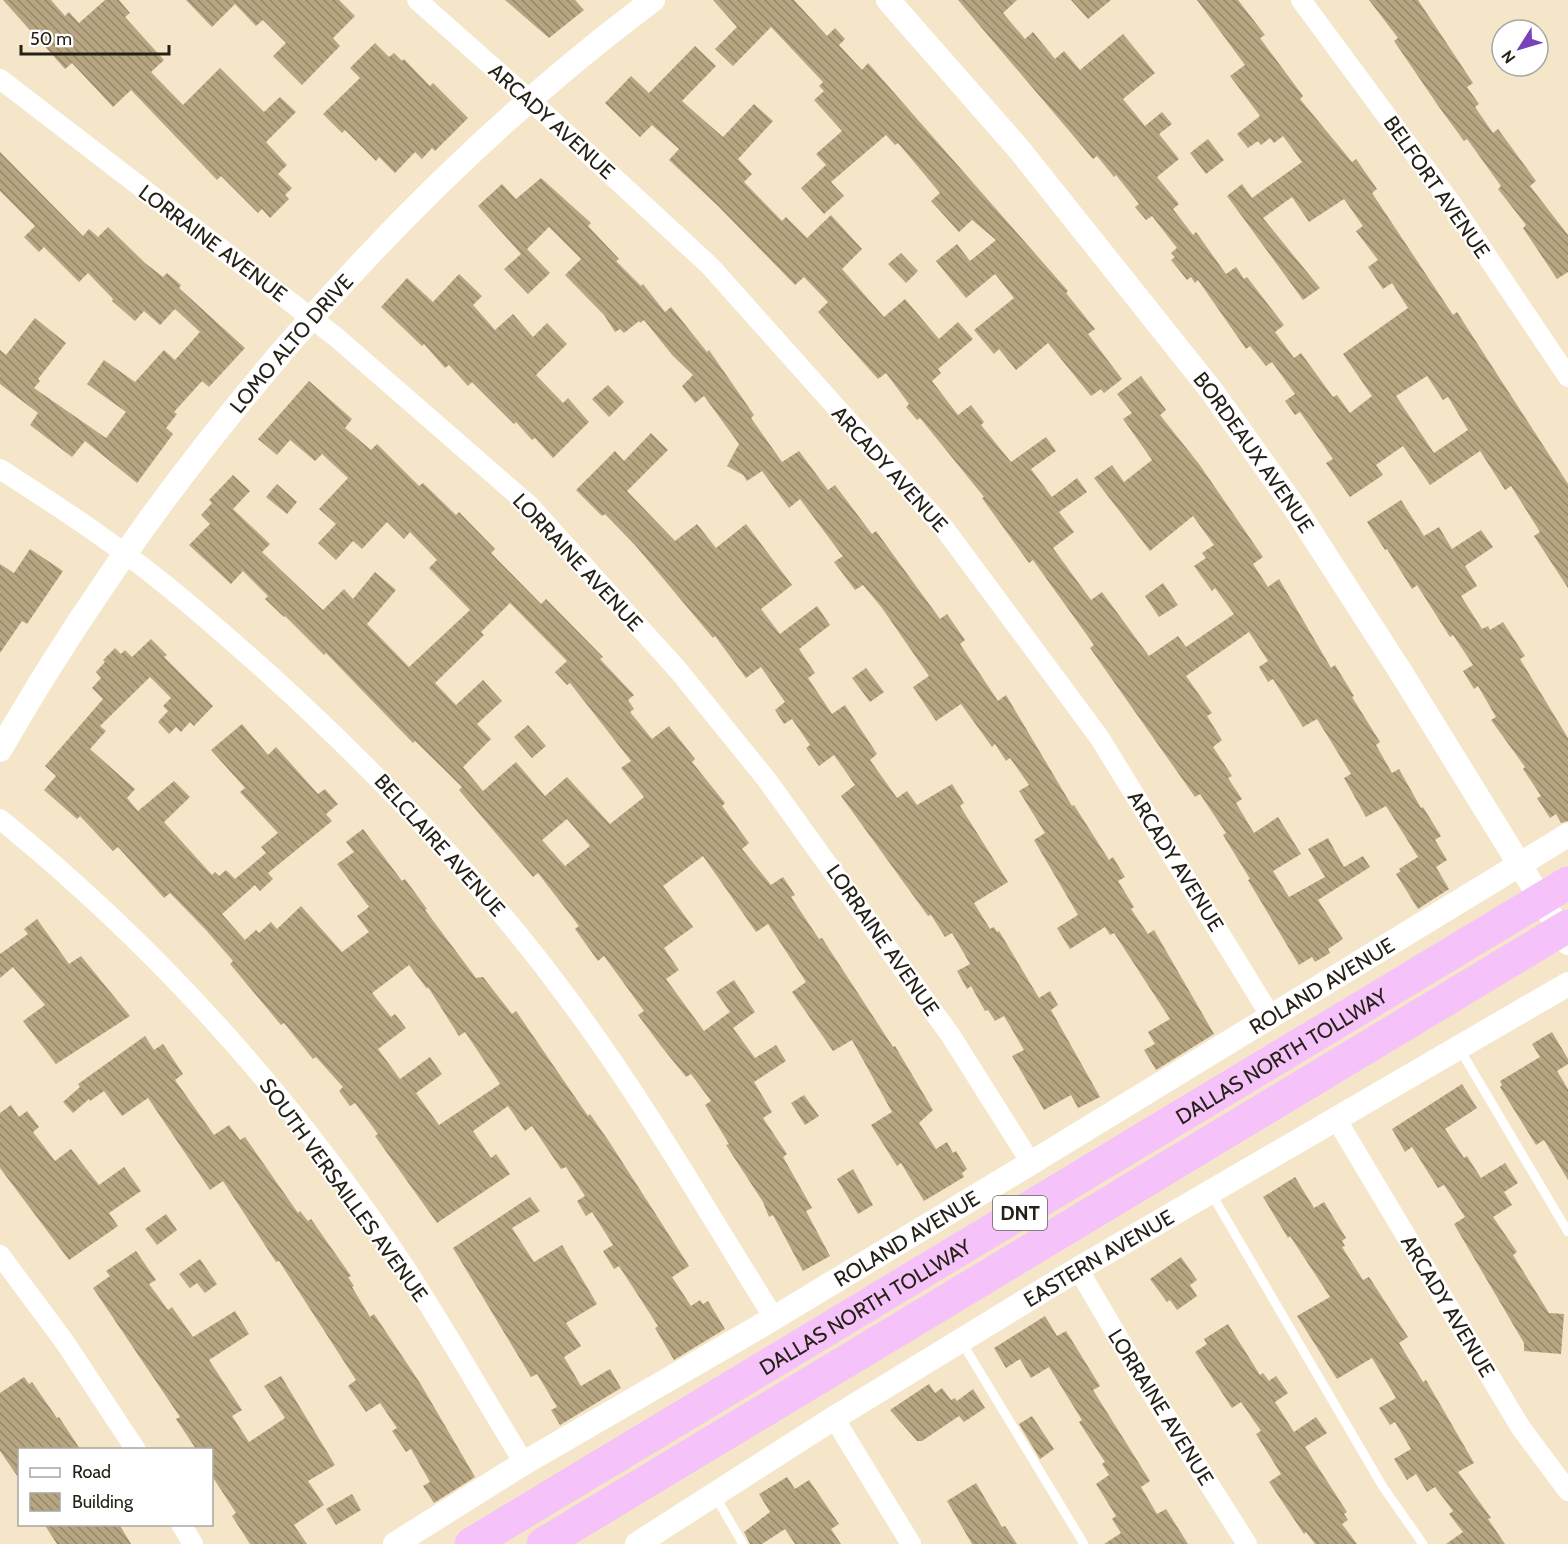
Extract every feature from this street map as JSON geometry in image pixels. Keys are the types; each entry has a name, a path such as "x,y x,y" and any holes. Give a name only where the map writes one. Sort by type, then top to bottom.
{"highway":[{"name":"DALLAS NORTH TOLLWAY","path":"471,1544 1568,883"},
{"name":"DALLAS NORTH TOLLWAY","path":"543,1544 1568,926"}],"street":[{"name":"ARCADY AVENUE","path":"417,0 530,100 710,266 944,528 1099,737 1270,1015"},
{"name":"LOMO ALTO DRIVE","path":"0,750 66,643 126,555 240,404 312,318 448,177 530,100 605,36 653,0"},
{"name":"BORDEAUX AVENUE","path":"888,0 1018,148 1211,390 1295,508 1568,944"},
{"name":"BELFORT AVENUE","path":"1301,0 1454,207 1568,377"},
{"name":"LORRAINE AVENUE","path":"0,79 312,318 529,505 678,670 767,780 951,1036 1031,1163"},
{"name":"BELCLAIRE AVENUE","path":"0,469 126,555 209,620 316,717 400,798 521,936 616,1068 774,1318"},
{"name":"SOUTH VERSAILLES AVENUE","path":"0,819 51,861 168,972 288,1107 403,1265 524,1463"},
{"name":"ROLAND AVENUE","path":"395,1544 524,1463 774,1318 1031,1163 1270,1015 1524,872 1568,835"},
{"name":"EASTERN AVENUE","path":"637,1544 834,1418 1078,1269 1335,1117 1568,984"},
{"name":"ARCADY AVENUE","path":"1335,1117 1521,1428 1568,1491"},
{"path":"0,1255 64,1341 135,1448"},
{"name":"LORRAINE AVENUE","path":"1078,1269 1145,1383 1247,1544"},
{"path":"834,1418 911,1544"},
{"path":"182,1526 193,1544"}],"lane":[{"path":"1459,1048 1568,1232"},
{"path":"1210,1191 1383,1487 1423,1544"},
{"path":"961,1341 1084,1544"},
{"path":"715,1496 743,1544"}],"building":[{"path":"3,0 51,0 65,16 69,12 79,23 105,0 119,0 130,13 125,17 164,60 151,72 183,105 220,68 264,112 280,97 296,112 266,142 287,165 278,174 292,188 285,195 289,199 270,218 262,209 258,213 221,176 217,180 131,90 113,107 72,63 65,69"},
{"path":"186,0 339,0 355,16 333,38 340,46 302,85 273,56 286,43 263,20 256,26 235,4 212,27"},
{"path":"505,0 575,0 584,10 549,38"},
{"path":"713,0 794,0 827,36 835,28 845,39 839,45 862,70 868,63 1068,291 1066,293 1095,329 1088,334 1122,379 1104,393 1101,389 1091,396 1048,343 1016,370 999,349 994,354 974,330 1014,298 995,274 966,298 936,261 957,244 970,261 996,240 972,220 959,232 931,201 940,193 898,143 895,145 886,135 831,182 844,196 824,214 801,188 826,165 816,154 842,131 814,100 824,91 819,86 823,82 771,27 733,66 715,49 737,27"},
{"path":"958,0 1017,0 1003,13 1025,39 1033,32 1055,59 1064,51 1080,70 1123,34 1155,73 1123,99 1145,126 1162,112 1172,124 1159,134 1179,159 1157,177 1179,204 1173,209 1193,235 1196,232 1226,274 1236,267 1244,279 1247,277 1284,325 1275,332 1294,358 1301,353 1333,397 1337,395 1350,413 1372,396 1343,354 1408,308 1392,283 1383,289 1368,267 1378,260 1356,231 1363,226 1344,199 1309,222 1292,197 1263,218 1320,288 1303,300 1227,196 1242,184 1252,198 1302,162 1283,136 1274,143 1270,138 1261,145 1258,141 1248,148 1237,134 1260,116 1230,76 1245,65 1197,0 1238,0 1265,35 1260,38 1303,96 1300,99 1352,162 1356,159 1377,189 1372,193 1453,315 1457,312 1568,484 1568,588 1534,536 1540,532 1511,486 1505,490 1480,451 1430,485 1403,446 1376,465 1383,475 1350,497 1326,463 1333,459 1300,412 1295,415 1285,401 1295,394 1272,362 1266,366 1250,346 1246,349 1198,280 1195,283 1191,277 1187,280 1171,260 1175,257 1171,253 1177,248 1152,216 1146,220 1135,207 1139,204 1116,175 1114,177 1097,156 1093,159","holes":["1427,376 1443,400 1448,397 1468,430 1434,453 1396,396"]},
{"path":"1071,0 1111,0 1088,19"},
{"path":"1369,0 1418,0 1473,83 1467,87 1479,104 1475,107 1493,133 1498,129 1536,181 1530,186 1568,235 1568,272 1557,279 1523,228 1526,225 1498,189 1501,186 1467,139 1464,141 1439,107 1394,41 1398,38"},
{"path":"375,43 389,57 394,53 402,61 404,59 430,86 433,83 468,118 435,151 432,148 422,159 415,152 395,173 379,157 376,161 345,130 342,133 323,114 360,78 350,68"},
{"path":"695,46 716,66 682,101 723,137 754,104 773,121 738,159 752,174 744,182 782,221 786,217 807,238 831,215 862,249 842,269 884,317 905,299 939,339 958,322 973,339 938,369 941,373 932,381 958,415 971,405 984,422 981,425 1011,462 1046,437 1056,451 1031,469 1052,497 1077,478 1087,492 1059,512 1074,532 1053,548 1091,600 1102,592 1149,656 1178,636 1186,647 1234,614 1215,588 1212,591 1194,566 1206,558 1202,553 1214,545 1193,516 1150,551 1094,478 1112,465 1124,482 1152,460 1123,419 1132,413 1117,394 1141,376 1166,410 1160,415 1199,464 1263,557 1253,564 1268,587 1279,579 1331,668 1335,665 1354,696 1352,697 1380,742 1376,745 1392,773 1399,769 1421,808 1423,807 1441,836 1435,840 1447,860 1436,867 1449,889 1418,909 1396,874 1401,871 1399,869 1418,857 1386,806 1366,817 1344,778 1351,774 1317,719 1303,727 1273,679 1268,682 1259,667 1268,661 1249,632 1186,676 1212,713 1207,716 1222,740 1213,747 1232,776 1228,778 1242,799 1236,803 1254,833 1278,817 1301,854 1273,871 1289,897 1325,877 1308,849 1328,838 1344,867 1363,856 1370,867 1318,900 1343,939 1328,949 1330,953 1315,962 1312,957 1299,965 1223,835 1226,833 1200,794 1195,797 1090,648 1094,645 1033,560 1029,563 982,498 984,497 920,418 917,420 906,407 909,404 886,373 878,379 818,312 828,302 804,277 795,285 719,207 669,160 679,149 652,125 640,137 605,103 631,76 649,93"},
{"path":"1208,139 1224,160 1206,174 1190,153"},
{"path":"0,152 83,236 89,229 98,237 108,227 145,263 163,277 167,273 181,285 179,288 245,348 209,387 202,381 174,412 177,414 166,428 173,434 137,483 85,441 72,457 30,425 38,413 0,384 0,350 6,355 35,318 66,343 38,379 40,381 34,388 106,438 126,412 87,384 104,360 135,382 164,350 175,360 200,332 175,309 160,325 144,311 135,321 112,301 113,299 88,273 79,282 44,247 39,252 24,237 35,226 0,191"},
{"path":"541,178 591,223 588,226 619,259 616,261 641,286 643,284 665,312 671,307 707,352 709,350 754,415 751,418 782,462 799,451 828,490 835,485 872,534 876,531 940,619 947,614 965,640 960,644 998,701 1006,695 1072,806 1074,805 1109,860 1113,857 1125,877 1118,881 1134,907 1131,909 1148,934 1154,930 1214,1034 1156,1070 1144,1050 1155,1044 1148,1032 1170,1019 1114,933 1110,935 1105,927 1070,949 1057,928 1078,915 1034,840 1045,833 1019,791 1029,785 1010,758 1006,761 995,744 992,747 961,704 936,721 913,687 929,676 882,608 863,585 855,590 834,562 843,556 800,499 789,508 762,471 747,481 743,475 727,466 739,444 704,396 695,403 682,386 693,375 673,356 644,320 640,323 639,321 624,333 620,329 615,332 604,315 565,275 581,259 549,227 527,249 550,273 528,294 504,269 521,254 478,206 502,184 516,199"},
{"path":"901,253 918,271 906,283 888,264"},
{"path":"459,274 482,296 473,305 495,330 513,314 533,337 547,323 567,344 536,375 563,403 568,398 589,422 553,458 535,438 532,440 516,422 514,424 472,382 468,386 449,365 445,368 424,344 422,346 381,307 407,278 433,302"},
{"path":"309,381 352,419 345,428 371,450 377,444 419,486 423,483 456,515 459,512 495,549 491,553 541,604 546,599 603,657 600,659 634,695 628,700 634,709 630,712 652,739 669,726 695,759 692,762 725,803 722,806 749,843 742,849 771,885 783,877 795,895 791,897 819,939 822,938 893,1047 895,1046 933,1110 919,1123 936,1149 947,1142 953,1153 956,1151 967,1169 962,1173 964,1177 924,1201 901,1163 897,1166 871,1125 892,1112 852,1040 833,1051 792,992 806,982 768,924 756,932 703,856 663,886 693,927 664,948 679,970 666,979 704,1031 730,1012 716,992 734,980 755,1012 733,1028 755,1058 776,1045 786,1061 754,1082 772,1112 763,1118 787,1154 783,1157 812,1208 806,1211 830,1256 803,1271 773,1215 769,1217 763,1202 726,1145 729,1144 705,1105 711,1101 691,1074 686,1077 661,1046 638,1015 644,1011 604,956 598,961 575,929 579,926 538,873 533,877 459,790 462,787 415,741 413,743 326,653 324,655 265,599 268,596 243,571 231,584 189,545 210,524 201,515 212,503 209,500 233,475 250,491 233,509 270,544 262,552 323,610 344,589 353,599 375,572 396,590 367,624 409,667 470,610 429,568 437,560 410,532 404,539 387,522 362,549 353,541 336,560 318,543 336,524 319,509 348,478 322,454 315,461 290,440 277,455 258,439","holes":["510,603 567,661 555,672 567,685 570,683 631,761 621,768 644,797 610,824 567,777 545,796 516,762 483,791 463,767 491,739 477,724 502,701 483,680 456,705 435,683 484,635 481,632","567,819 590,846 565,866 542,840"]},
{"path":"608,385 624,402 609,417 592,399"},
{"path":"651,433 668,450 627,491 675,541 697,524 716,548 746,524 792,585 761,609 780,634 817,606 830,625 799,649 815,673 808,678 832,714 845,705 877,754 870,760 897,798 907,791 917,805 952,784 964,803 960,806 1008,882 974,903 990,929 994,927 997,932 999,931 1039,998 1050,991 1058,1005 1051,1010 1100,1097 1078,1108 1071,1095 1044,1110 1012,1056 1024,1050 1004,1016 995,1021 988,1010 985,1011 971,986 967,989 957,971 970,964 952,933 945,937 841,796 855,785 834,755 819,766 806,748 810,745 792,719 784,724 775,710 785,702 761,667 746,678 715,636 713,638 635,545 605,514 602,516 576,490 615,451 624,461"},
{"path":"277,484 297,502 287,514 266,497"},
{"path":"1401,500 1424,536 1439,527 1452,549 1481,530 1493,547 1465,566 1477,586 1461,596 1482,629 1488,626 1490,630 1503,622 1525,656 1520,659 1568,738 1568,821 1561,823 1556,814 1550,818 1537,798 1541,796 1523,769 1525,767 1491,720 1496,717 1478,686 1474,689 1463,671 1473,665 1453,635 1450,637 1417,585 1412,589 1367,522"},
{"path":"30,549 63,571 27,624 22,621 0,653 0,564 14,573"},
{"path":"1163,583 1178,605 1159,617 1145,596"},
{"path":"151,639 167,655 164,657 213,706 194,726 190,722 181,732 176,727 169,734 158,722 168,711 163,706 171,698 150,677 100,726 106,731 90,749 135,789 127,798 138,811 174,781 190,797 164,822 212,875 215,872 219,876 226,870 235,879 266,853 261,847 278,833 240,792 245,788 211,750 242,724 268,755 276,747 318,794 325,789 338,804 326,814 332,821 268,873 273,879 260,891 255,885 222,914 245,940 256,930 259,933 271,922 277,929 301,906 342,952 369,932 357,916 369,907 337,864 354,852 346,842 363,829 402,881 405,879 427,909 425,910 476,978 483,977 512,1014 516,1011 588,1116 590,1114 610,1143 689,1266 672,1277 691,1306 700,1300 703,1304 708,1301 725,1329 674,1360 655,1328 658,1326 619,1266 614,1269 603,1251 613,1245 592,1212 586,1216 577,1201 585,1196 566,1167 561,1169 532,1126 525,1131 508,1106 473,1131 491,1158 496,1154 510,1174 437,1223 375,1136 378,1134 355,1103 350,1106 339,1091 343,1087 316,1057 313,1059 284,1023 281,1025 230,964 233,961 206,930 170,893 164,898 118,847 113,851 80,816 77,819 44,790 56,776 45,766 103,699 92,688 101,678 96,672 105,662 103,660 115,648 121,654 125,650 132,657","holes":["409,965 427,989 428,987 459,1036 465,1032 500,1084 439,1125 416,1093 442,1074 430,1057 400,1079 378,1049 406,1028 395,1014 391,1017 372,993"]},
{"path":"866,668 884,692 870,702 852,678"},
{"path":"528,725 546,746 532,758 514,737"},
{"path":"37,919 69,964 81,956 130,1016 56,1064 23,1021 45,1005 13,967 0,978 0,954 28,934 24,929"},
{"path":"1552,1032 1568,1059 1568,1064 1557,1071 1568,1089 1568,1180 1544,1140 1536,1145 1500,1087 1502,1085 1500,1081 1540,1057 1532,1044"},
{"path":"145,1036 154,1050 163,1044 183,1074 175,1080 214,1135 229,1125 240,1140 245,1137 298,1213 300,1211 308,1221 311,1219 351,1276 348,1277 354,1286 352,1287 370,1317 374,1314 420,1383 475,1477 434,1503 423,1486 430,1482 411,1449 406,1452 392,1431 397,1428 380,1403 366,1412 348,1386 356,1380 279,1261 276,1262 223,1181 210,1190 148,1098 122,1116 104,1091 90,1101 89,1099 73,1113 63,1102 80,1087 78,1084"},
{"path":"1462,1084 1477,1108 1445,1129 1464,1158 1467,1156 1481,1178 1505,1163 1518,1183 1504,1192 1512,1205 1493,1217 1517,1252 1513,1255 1549,1313 1564,1314 1561,1354 1524,1351 1524,1343 1454,1224 1465,1217 1444,1185 1438,1188 1412,1147 1405,1152 1392,1129"},
{"path":"804,1095 819,1116 805,1125 791,1103"},
{"path":"11,1105 19,1117 27,1111 39,1127 33,1132 55,1161 71,1149 99,1185 124,1167 141,1191 109,1213 118,1226 69,1260 0,1168 0,1113"},
{"path":"853,1169 873,1205 858,1214 837,1179"},
{"path":"1295,1177 1314,1208 1324,1202 1346,1238 1342,1241 1345,1246 1342,1247 1363,1280 1369,1277 1408,1337 1399,1343 1423,1382 1426,1380 1474,1463 1458,1472 1491,1518 1488,1519 1505,1544 1446,1544 1463,1532 1449,1514 1453,1511 1435,1487 1427,1492 1416,1474 1407,1480 1394,1459 1411,1449 1395,1422 1390,1425 1379,1408 1396,1398 1372,1358 1337,1379 1297,1316 1330,1297 1290,1236 1288,1238 1263,1197"},
{"path":"530,1197 540,1211 512,1228 534,1262 562,1245 597,1304 566,1323 581,1346 564,1357 581,1386 610,1369 621,1388 560,1425 551,1410 557,1407 537,1374 531,1377 453,1248"},
{"path":"166,1214 177,1230 157,1245 145,1229"},
{"path":"136,1251 156,1280 149,1284 168,1310 172,1307 193,1337 235,1311 249,1334 209,1360 242,1410 232,1416 249,1442 285,1418 264,1386 281,1376 335,1465 308,1481 324,1505 294,1525 307,1544 250,1544 232,1516 236,1513 213,1478 213,1448 195,1448 176,1419 180,1417 93,1288 110,1276 106,1271"},
{"path":"1181,1257 1197,1280 1190,1285 1197,1296 1177,1310 1170,1300 1167,1302 1150,1279"},
{"path":"200,1259 217,1284 205,1293 197,1283 190,1288 179,1274"},
{"path":"1045,1316 1057,1336 1066,1331 1100,1386 1093,1390 1150,1481 1141,1487 1157,1514 1166,1509 1188,1544 1104,1544 1121,1533 1112,1519 1116,1516 1096,1484 1109,1475 1102,1464 1105,1462 1079,1422 1082,1420 1049,1367 1031,1378 1020,1359 1006,1368 994,1348"},
{"path":"1228,1324 1260,1375 1263,1373 1269,1381 1276,1376 1288,1393 1275,1402 1294,1432 1316,1417 1327,1433 1305,1447 1347,1512 1344,1514 1348,1520 1342,1524 1357,1544 1315,1544 1306,1532 1304,1534 1269,1482 1281,1474 1256,1434 1261,1431 1241,1402 1232,1408 1195,1352 1207,1344 1204,1339"},
{"path":"24,1377 29,1384 32,1382 79,1448 18,1448 18,1477 0,1451 0,1393"},
{"path":"929,1384 935,1393 942,1388 951,1400 955,1398 957,1401 973,1389 985,1408 964,1422 959,1416 922,1441 917,1441 890,1410"},
{"path":"1032,1416 1054,1449 1040,1459 1019,1424"},
{"path":"787,1477 795,1489 809,1480 839,1524 831,1529 841,1544 795,1544 785,1529 762,1544 750,1544 744,1532 770,1512 759,1494"},
{"path":"976,1483 1002,1527 1005,1526 1017,1544 972,1544 947,1501"},
{"path":"352,1494 361,1510 336,1525 326,1509"},
{"path":"45,1526 120,1526 131,1544 57,1544"}]}
